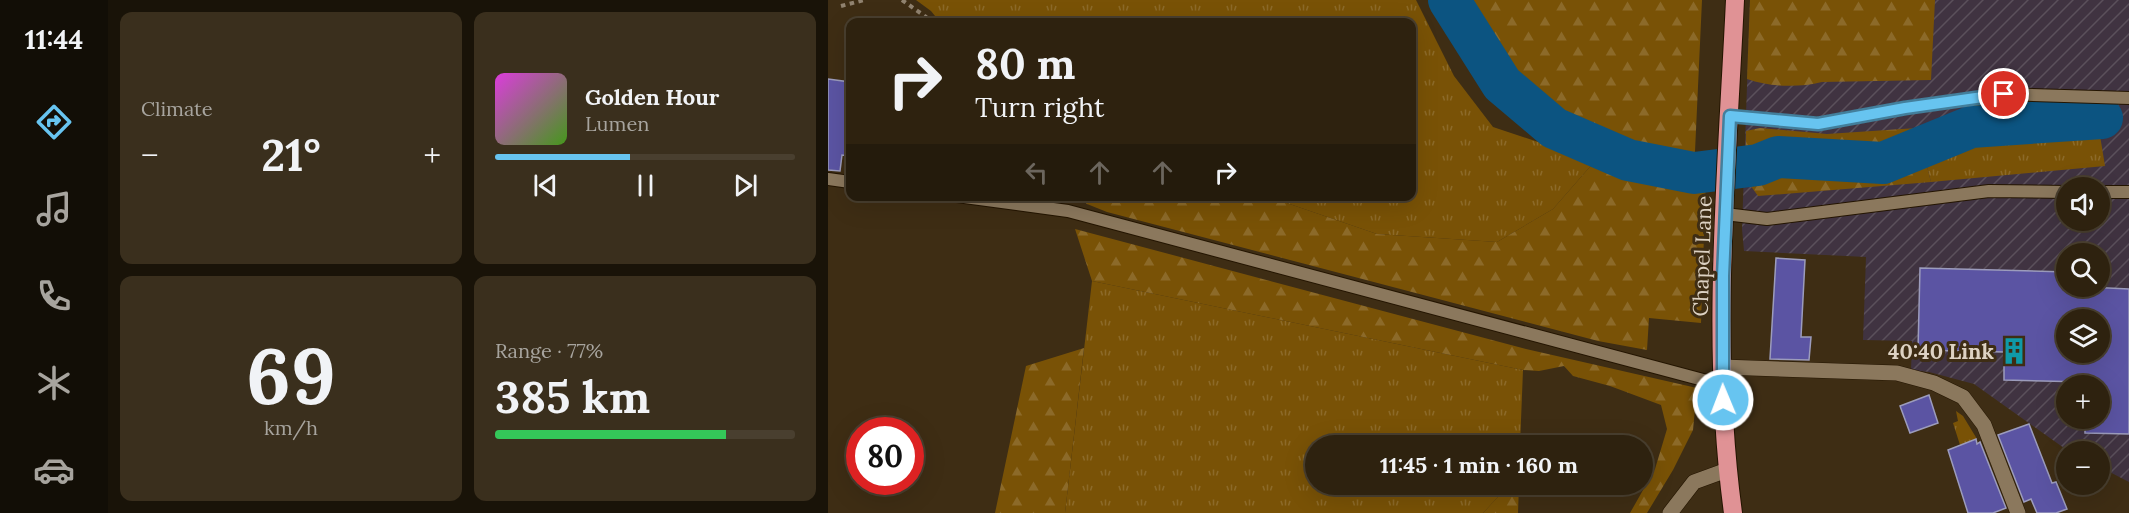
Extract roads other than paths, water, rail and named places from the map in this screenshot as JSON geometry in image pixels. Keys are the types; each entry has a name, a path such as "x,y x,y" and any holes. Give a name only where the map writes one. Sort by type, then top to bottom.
{"highway":[{"name":"Chapel Lane","path":"1733,513 1722,376 1725,214 1735,0"}],"street":[{"path":"1722,376 1897,373 1934,383 1963,397 1984,425 2018,513"},
{"path":"1670,513 1694,482 1728,470"}],"lane":[{"path":"1730,116 1818,124 1905,108 2004,94 2129,98"},
{"path":"828,179 846,181"},
{"path":"1725,214 1767,219 1989,190 2056,192"},
{"path":"2110,192 2129,192"},
{"path":"994,201 1068,211 1722,376"}],"waterway":[{"path":"1449,0 1502,84 1554,128 1628,160 1694,173 1758,165 1778,157 1883,163 1971,127 2102,118"}],"place":[{"name":"40:40 Link","path":"2014,351"}]}
